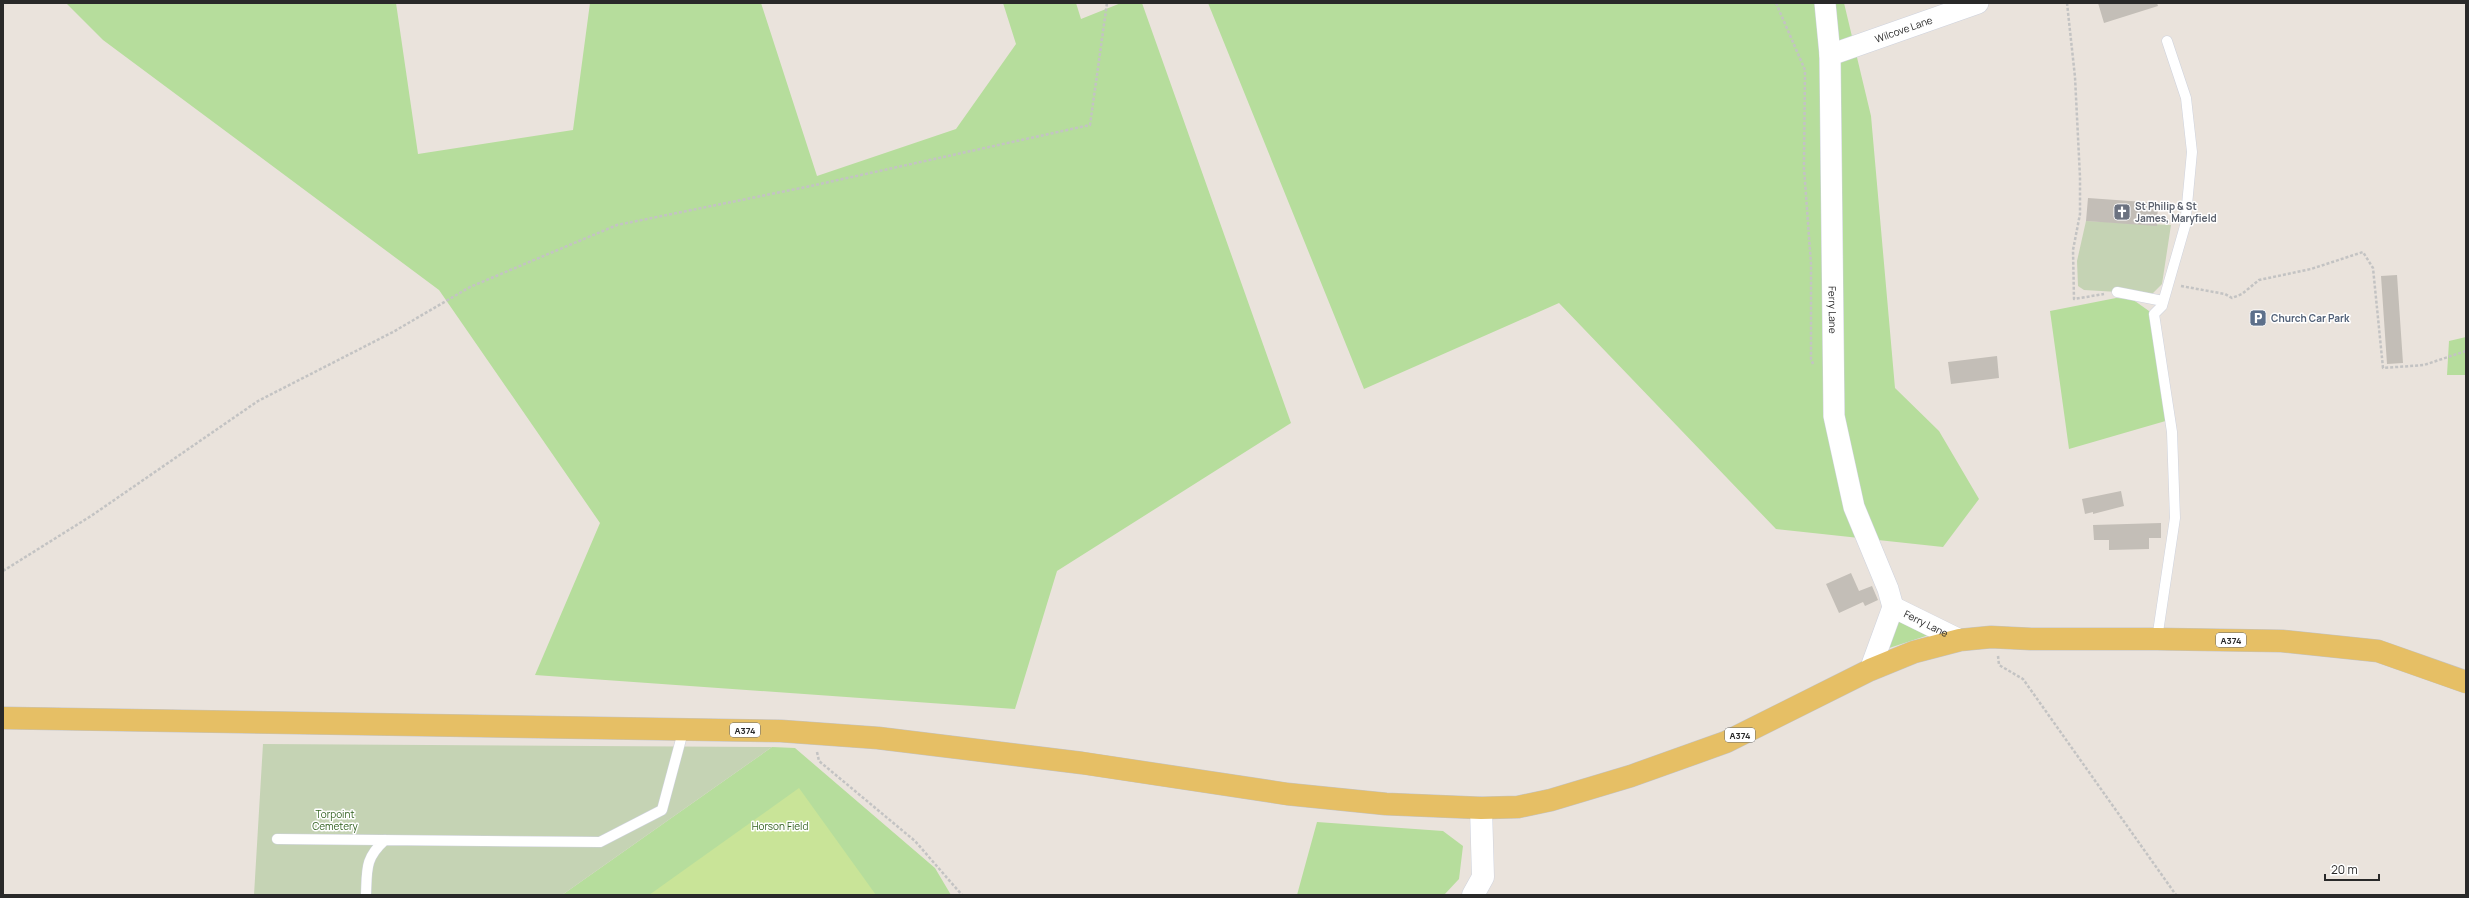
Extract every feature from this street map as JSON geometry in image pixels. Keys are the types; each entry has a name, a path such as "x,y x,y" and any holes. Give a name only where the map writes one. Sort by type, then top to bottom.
{"main road":[{"name":"A374","path":"3,718 684,728 878,738 1075,762 1287,794 1386,804 1481,808 1518,807 1551,800 1631,776 1726,742 1870,670 1914,652 1960,640 1991,636 2031,640 2157,639 2282,641 2378,651 2466,682"}],"street":[{"name":"Ferry Lane","path":"1825,3 1830,55 1834,416 1854,506 1888,589 1893,607 1870,670"},
{"name":"Wilcove Lane","path":"1830,55 1978,3"},
{"name":"Ferry Lane","path":"1893,607 1960,640"},
{"path":"1473,895 1482,877 1481,808"}],"lane":[{"path":"2157,639 2176,518 2172,432 2154,314 2162,306 2170,284 2185,226 2192,152 2186,98 2167,41"},
{"path":"2117,292 2163,301"},
{"path":"277,839 600,842 662,810 684,728"},
{"path":"366,895 367,867 372,852 385,840"}],"path":[{"path":"3,571 91,516 258,401 392,332 470,287 617,225 1090,125 1107,3"},
{"path":"1776,3 1805,70 1804,168 1811,264 1811,359 1814,366"},
{"path":"2066,3 2075,77 2080,177 2080,214 2073,250 2074,299 2117,292"},
{"path":"2170,284 2225,294 2232,298 2242,294 2259,280 2311,269 2363,252 2373,268 2383,368 2424,365 2466,351"},
{"path":"1991,636 1999,665 2023,680 2176,895"},
{"path":"812,734 819,761 915,842 962,895"}],"green space":[{"path":"66,3 396,3 418,154 573,130 590,3 761,3 817,176 956,129 1016,44 1003,3 1076,3 1081,19 1121,3 1142,3 1291,423 1057,571 1015,709 535,675 600,523 439,290 103,40"},
{"path":"1208,3 1844,3 1871,116 1895,388 1939,431 1979,499 1943,547 1776,529 1559,303 1364,389"},
{"path":"2086,221 2171,225 2162,284 2152,294 2084,290 2078,286 2077,261"},
{"path":"2116,298 2132,299 2149,311 2169,420 2069,449 2050,311"},
{"path":"2466,337 2466,375 2447,375 2449,341"},
{"path":"1900,617 1932,634 1883,650"},
{"name":"Torpoint Cemetery","path":"263,744 772,747 562,895 254,895"},
{"name":"Horson Field","path":"772,747 795,748 935,868 951,895 562,895"},
{"path":"799,788 876,895 649,895"},
{"path":"1317,822 1443,831 1463,846 1459,879 1444,895 1297,895"}],"building":[{"path":"2098,3 2157,3 2158,6 2104,23"},
{"name":"St Philip & St James, Maryfield","path":"2088,198 2158,203 2157,226 2086,221"},
{"path":"2397,275 2403,363 2387,364 2381,276"},
{"path":"1997,356 1999,378 1951,384 1948,362"},
{"path":"2121,491 2124,506 2093,514 2093,512 2085,514 2082,499"},
{"path":"2161,523 2161,538 2149,538 2149,549 2109,550 2109,540 2094,540 2093,525"},
{"path":"1851,573 1859,591 1872,586 1878,600 1865,606 1863,602 1839,613 1826,584"}],"place":[{"name":"St Philip & St James, Maryfield","path":"2122,212"},
{"name":"Church Car Park","path":"2258,318"}]}
